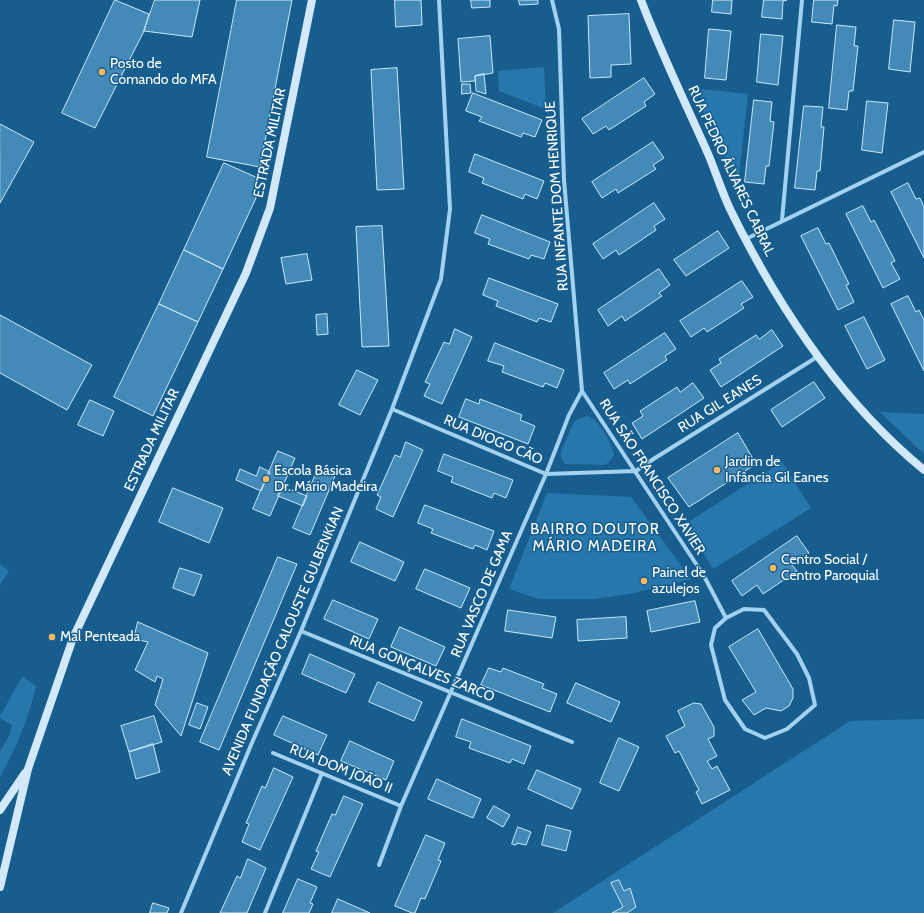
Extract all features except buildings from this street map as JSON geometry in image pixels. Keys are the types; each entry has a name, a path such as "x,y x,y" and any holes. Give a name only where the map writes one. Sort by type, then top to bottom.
{"street":[{"name":"ESTRADA MILITAR","path":"0,886 28,769 73,638 246,273 260,240 270,208 278,174 312,0"},
{"name":"AVENIDA FUNDAÇÃO CALOUSTE GULBENKIAN","path":"181,913 251,745 301,631 392,409 441,279 450,210 439,0"},
{"name":"RUA INFANTE DOM HENRIQUE","path":"552,0 559,29 564,180 582,391"},
{"name":"RUA PEDRO ÁLVARES CABRAL","path":"641,0 730,207 781,304 817,357 866,414 924,470"},
{"path":"782,220 802,0"},
{"path":"746,239 782,220 924,152"},
{"name":"RUA GIL EANES","path":"636,471 654,458 817,357"},
{"name":"RUA SÃO FRANCISCO XAVIER","path":"582,391 704,576 726,618"},
{"name":"RUA VASCO DE GAMA","path":"379,865 401,806 546,474 569,415 582,391"},
{"name":"RUA DIOGO CÃO","path":"392,409 546,474 636,471"},
{"path":"744,609 764,610 798,654 809,678 816,705 787,729 765,738 745,730 725,700 711,645 715,628 726,618 744,609"},
{"name":"RUA GONÇALVES ZARCO","path":"301,631 451,694 572,742"},
{"name":"RUA DOM JOÃO II","path":"273,753 401,806"},
{"path":"0,810 28,769"},
{"path":"265,913 322,774"}],"shaded area":[{"path":"544,67 546,109 499,91 498,71"},
{"path":"702,89 748,94 738,185 700,105"},
{"path":"880,412 924,414 924,454"},
{"path":"588,416 597,422 601,427 614,454 611,460 605,465 565,464 561,458 561,451 574,422 580,418"},
{"path":"782,462 811,508 713,569 685,524"},
{"path":"547,493 631,497 691,579 630,594 594,599 539,599 509,589"},
{"path":"0,564 9,571 0,585"},
{"path":"22,677 36,686 30,710 21,733 0,777 0,751 9,736 12,725 0,718 0,716"},
{"path":"924,719 924,913 553,913 850,721"}],"place":[{"name":"Posto de Comando do MFA","path":"102,72"},
{"name":"Jardim de Infância Gil Eanes","path":"717,470"},
{"name":"Escola Básica Dr. Mário Madeira","path":"266,479"},
{"name":"Centro Social / Centro Paroquial","path":"773,568"},
{"name":"Painel de azulejos","path":"644,581"},
{"name":"Mal Penteada","path":"52,637"}],"district":[{"name":"BAIRRO DOUTOR MÁRIO MADEIRA","path":"595,538"}]}
